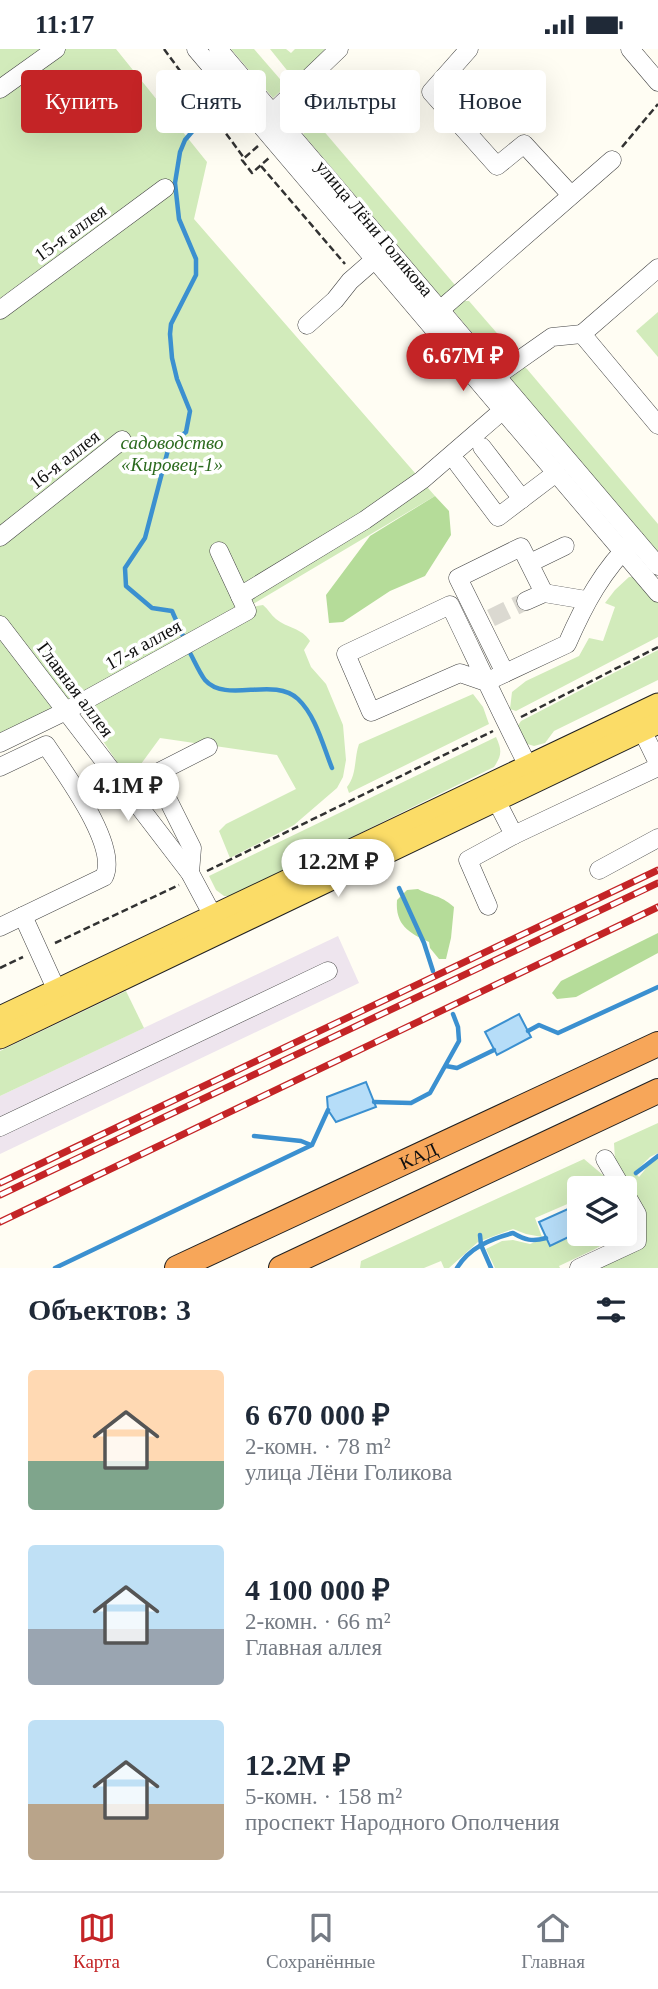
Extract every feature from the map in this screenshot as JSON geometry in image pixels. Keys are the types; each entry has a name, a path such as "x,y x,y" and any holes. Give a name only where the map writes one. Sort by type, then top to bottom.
{"highway":[{"name":"КАД","path":"177,1268 658,1044"},
{"path":"281,1268 658,1091"}],"main road":[{"path":"0,1017 658,704"},
{"path":"0,1038 650,726"}],"street":[{"path":"0,89 56,49"},
{"path":"266,118 339,49"},
{"path":"469,49 431,92 497,166 524,144 571,195"},
{"path":"630,49 658,82"},
{"name":"улица Лёни Голикова","path":"206,51 223,70"},
{"name":"улица Лёни Голикова","path":"266,118 628,545 658,593"},
{"path":"433,315 616,154"},
{"name":"15-я аллея","path":"0,310 165,188"},
{"path":"307,325 381,254"},
{"path":"489,381 552,337 582,334 658,268"},
{"path":"582,334 658,425"},
{"path":"219,551 240,596 365,520 422,480 509,405"},
{"name":"улица Лёни Голикова","path":"509,405 556,473 628,545 658,566"},
{"name":"16-я аллея","path":"0,537 122,440"},
{"path":"482,447 522,499"},
{"path":"458,464 498,517 556,473"},
{"path":"528,767 486,682 450,605 346,654 371,712 460,673 486,682 566,644 586,600 628,545"},
{"path":"530,563 565,546"},
{"path":"505,673 486,621 458,578 522,547 544,593"},
{"path":"526,601 544,593 586,600"},
{"name":"17-я аллея","path":"0,743 66,711 247,611 240,596"},
{"name":"Главная аллея","path":"0,625 192,876 213,916"},
{"path":"488,906 468,860 514,835 656,771 650,726"},
{"path":"0,767 46,745 88,809 108,862 104,877 0,927"},
{"path":"192,876 192,848 155,774 208,747"},
{"path":"496,800 514,835"},
{"path":"599,870 658,838"},
{"path":"23,916 57,991"},
{"path":"0,1126 328,971"},
{"path":"605,1159 615,1176"},
{"path":"579,1268 626,1246"}],"path":[{"path":"164,49 253,173 273,154"},
{"path":"616,154 658,104"},
{"path":"244,158 258,145 270,158"},
{"path":"261,166 345,263"},
{"path":"0,968 507,724 658,647"}],"shaded area":[{"path":"338,936 359,983 0,1154 0,1096"}],"green space":[{"name":"садоводство «Кировец-1»","path":"0,49 116,49 133,70 21,70 21,133 142,133 142,81 156,99 156,133 184,133 207,162 194,219 435,496 56,721 0,749"},
{"path":"231,49 254,49 280,79 280,92 273,98 266,90 266,70 249,70"},
{"path":"270,49 286,49 291,53 295,49 325,49 306,70 287,70"},
{"path":"325,133 455,285 442,298 303,134"},
{"path":"462,301 469,301 509,347 510,356 499,365 452,309"},
{"path":"658,312 658,357 636,331"},
{"path":"523,366 658,524 658,552 507,375"},
{"path":"435,496 449,511 451,535 425,576 390,591 343,622 329,623 326,595 370,536"},
{"path":"629,577 636,577 658,601 658,637 516,711 510,709 512,692 526,681 579,656 589,638 603,641 615,607 605,603"},
{"path":"263,605 276,619 303,633 310,641 304,650 311,667 326,684 343,725 346,760 343,777 337,788 294,825 230,858 219,831 226,824 296,789 277,755 160,738 141,764 141,780 136,782 126,776 88,718 89,711 97,701 257,606"},
{"path":"658,650 658,680 554,731 545,743 534,746 524,743 517,727 521,721"},
{"path":"473,694 483,707 489,724 349,793 347,787 352,777 359,744"},
{"path":"496,737 500,752 494,767 232,896 224,896 216,890 209,876"},
{"path":"418,889 454,907 446,959 439,959 430,948 429,942 405,927 398,916 397,900 407,890"},
{"path":"658,933 658,953 576,997 557,999 552,993 561,981"},
{"path":"126,991 144,1028 0,1096 0,1051"},
{"path":"658,1123 658,1153 635,1172 639,1177 652,1161 658,1158 658,1268 596,1268 638,1247 637,1176 619,1176 614,1143"},
{"path":"584,1159 604,1176 567,1176 567,1204 535,1218 542,1237 513,1229 478,1242 449,1268 444,1268 441,1261 424,1268 360,1268 361,1261"},
{"path":"548,1237 552,1245 567,1239 567,1246 600,1246 559,1266 560,1268 495,1268 486,1249 502,1241 513,1240 530,1244"}],"water":[{"path":"519,1014 531,1037 497,1055 485,1032"},
{"path":"366,1082 376,1107 336,1122 328,1110 327,1097"},
{"path":"567,1209 567,1238 550,1246 539,1222"}],"waterway":[{"path":"183,636 172,611 152,608 126,586 125,568 145,538 169,446 186,432 190,411 177,379 170,334 171,324 196,275 196,259 179,219 175,183 180,152 191,133"},
{"path":"189,651 205,680 214,687 225,690 276,690 298,699 314,723 332,768"},
{"path":"399,888 424,943 433,971"},
{"path":"528,1031 539,1025 558,1033 658,987"},
{"path":"374,1102 411,1103 430,1093 459,1041 453,1014"},
{"path":"446,1066 457,1068 494,1050"},
{"path":"55,1268 312,1145 328,1110"},
{"path":"254,1136 301,1141 311,1145"},
{"path":"636,1173 658,1156"},
{"path":"457,1268 474,1250 504,1235 513,1233 529,1240 546,1238"},
{"path":"480,1235 481,1245 491,1268"}],"tunnel":[{"path":"491,618 526,601"}],"railway":[{"path":"0,1183 658,870"},
{"path":"0,1195 658,883"},
{"path":"0,1222 658,907"}]}
